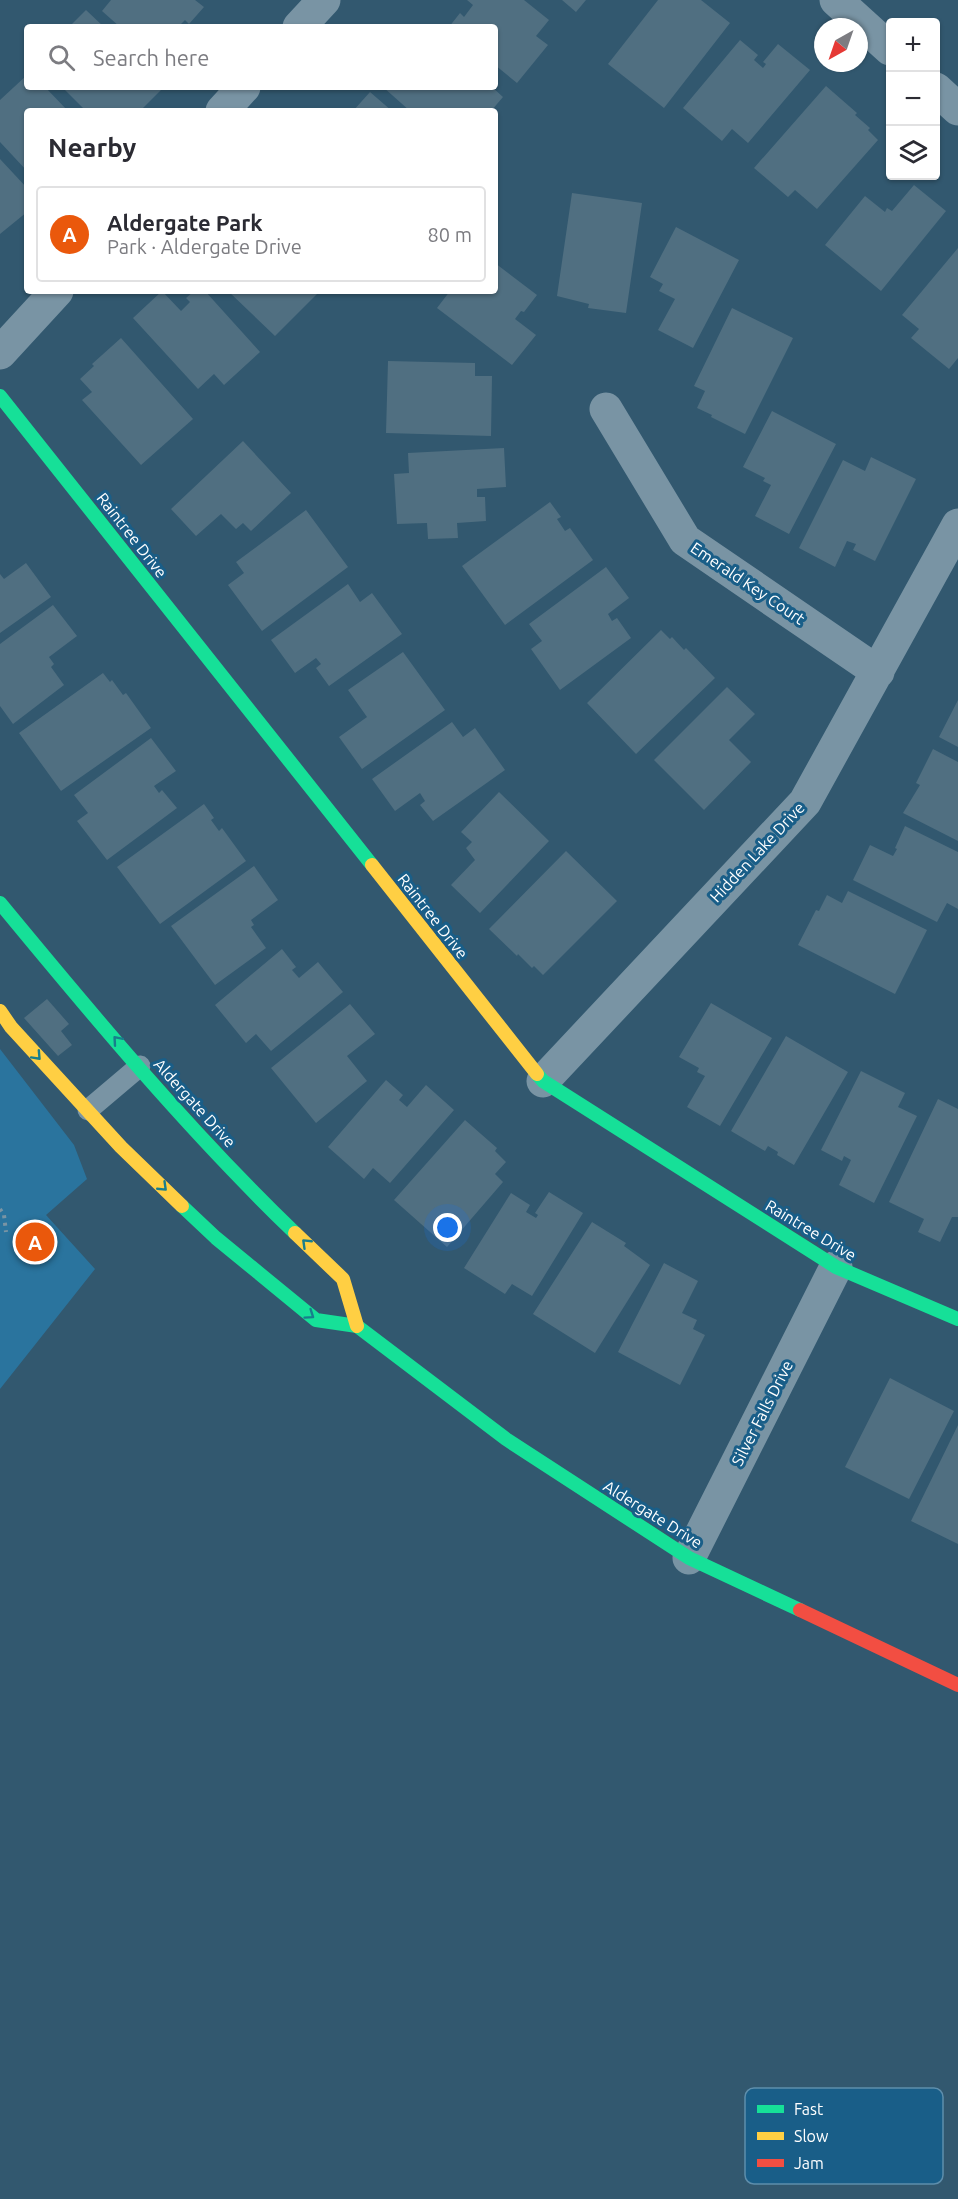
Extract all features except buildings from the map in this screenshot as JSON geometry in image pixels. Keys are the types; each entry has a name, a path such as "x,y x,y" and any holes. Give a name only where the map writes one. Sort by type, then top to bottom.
{"street":[{"path":"302,24 324,0"},
{"path":"836,0 886,45"},
{"path":"225,108 241,90"},
{"path":"940,93 958,109"},
{"path":"0,353 54,294"},
{"name":"Raintree Drive","path":"0,396 543,1080 836,1267 958,1319"},
{"name":"Emerald Key Court","path":"606,409 684,540 878,672"},
{"name":"Hidden Lake Drive","path":"543,1080 805,802 958,525"},
{"name":"Aldergate Drive","path":"0,903 140,1066 255,1194 343,1279 357,1326"},
{"name":"Aldergate Drive","path":"0,1011 11,1027 121,1147 216,1238 316,1320 357,1326 506,1439 689,1558 958,1685"},
{"name":"Silver Falls Drive","path":"689,1558 836,1267"}],"lane":[{"path":"88,1110 140,1066"}],"path":[{"path":"0,1209 4,1215 6,1232"}],"shaded area":[{"path":"0,1049 74,1145 87,1179 46,1215 95,1269 0,1389"}],"traffic: fast":[{"path":"0,396 372,865"},
{"path":"0,903 180,1114 295,1233"},
{"path":"537,1074 543,1081 836,1267 958,1319"},
{"path":"182,1206 216,1238 316,1320 357,1326 506,1439 689,1558 800,1610"}],"traffic: slow":[{"path":"372,865 537,1074"},
{"path":"0,1011 11,1027 121,1147 182,1206"},
{"path":"295,1233 343,1279 357,1326"}],"traffic: jam":[{"path":"800,1610 958,1685"}],"place":[{"name":"Aldergate Park","path":"35,1242"}]}
